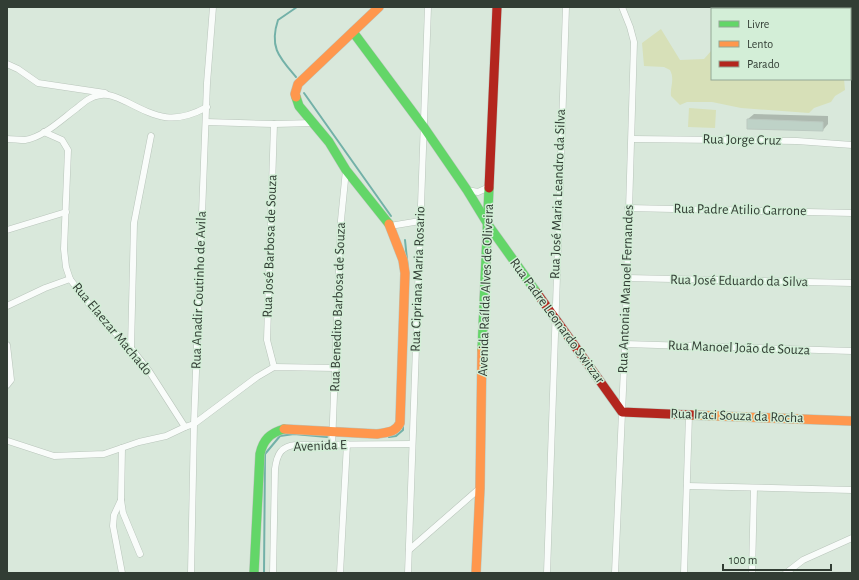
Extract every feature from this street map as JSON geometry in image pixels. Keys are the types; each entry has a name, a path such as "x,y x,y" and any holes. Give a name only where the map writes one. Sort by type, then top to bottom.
{"street":[{"name":"Rua Anadir Coutinho de Avila","path":"191,573 194,424 206,122 213,7"},
{"path":"254,573 260,454 265,439 278,430 285,429 369,433 389,432 398,428 400,423 405,273 402,260 390,226 346,170 329,142 302,110 296,100 295,94 298,84 379,7"},
{"name":"Rua Cipriana Maria Rosario","path":"408,573 428,7"},
{"name":"Avenida Raílda Alves de Oliveira","path":"476,573 480,488 482,358 497,7"},
{"name":"Rua José Maria Leandro da Silva","path":"547,573 554,318 566,7"},
{"name":"Rua Antonia Manoel Fernandes","path":"616,573 625,344 628,208 632,139 634,42 622,7"},
{"name":"Rua Padre Leonardo Switzar","path":"353,32 423,126 467,190 488,226 622,412"},
{"path":"7,64 18,69 38,83 111,95 140,109 167,118 180,118 193,114 207,107"},
{"path":"7,139 25,140 44,132 89,98 101,95 111,95"},
{"path":"206,122 274,124 314,123"},
{"name":"Rua José Barbosa de Souza","path":"274,124 267,340 274,367"},
{"name":"Rua Elaezar Machado","path":"44,132 62,140 68,150 64,249 66,267 70,279 98,316 131,348 149,371 185,427"},
{"path":"131,348 134,223 151,136"},
{"name":"Rua Jorge Cruz","path":"632,139 797,141 852,145"},
{"name":"Rua Benedito Barbosa de Souza","path":"332,444 341,220 346,170"},
{"path":"467,190 478,192 487,188 490,183"},
{"name":"Rua Padre Atilio Garrone","path":"628,208 852,212"},
{"path":"7,230 66,212"},
{"path":"390,226 420,220"},
{"name":"Rua José Eduardo da Silva","path":"627,278 852,283"},
{"path":"7,306 45,288 70,279"},
{"name":"Rua Manoel João de Souza","path":"625,344 852,351"},
{"path":"7,345 11,380 7,385"},
{"path":"8,441 54,456 104,454 166,436 194,424 257,376 274,367 336,368"},
{"name":"Rua Iraci Souza da Rocha","path":"622,412 852,420"},
{"path":"684,573 690,415"},
{"name":"Avenida E","path":"273,573 276,458 280,451 288,446 332,444 412,444"},
{"path":"340,573 347,444"},
{"path":"122,448 121,500 124,513 140,554"},
{"path":"687,486 852,490"},
{"path":"409,550 480,488"},
{"path":"752,573 754,488"},
{"path":"121,500 114,515 113,526 122,573"},
{"path":"786,573 803,560 852,538"}],"green space":[{"path":"852,7 852,63 851,64 851,8 757,8"},
{"path":"661,29 680,60 704,59 711,51 711,80 844,80 845,90 835,96 831,102 814,108 809,113 741,108 712,102 687,102 680,105 671,96 672,80 670,70 664,67 644,66 642,43"},
{"path":"689,108 716,110 715,128 688,127"}],"building":[{"path":"747,119 823,122 823,131 747,129"}],"waterway":[{"path":"296,77 277,51 275,45 275,29 278,20 297,7"},
{"path":"304,93 391,216"},
{"path":"405,240 408,269"},
{"path":"389,437 396,436 403,430 403,425"},
{"path":"264,573 265,454 280,436 294,434 327,437"}],"traffic: fast":[{"path":"353,32 423,126 467,190 489,226 537,293"},
{"path":"296,97 299,106 329,142 346,170 389,224"},
{"path":"482,350 489,188"},
{"path":"254,573 260,454 265,441 271,435 284,429"}],"traffic: slow":[{"path":"296,97 295,94 298,84 379,7"},
{"path":"284,429 377,434 396,429 400,423 405,273 403,260 389,224"},
{"path":"476,573 480,488 482,350"},
{"path":"692,415 852,421"}],"traffic: jam":[{"path":"489,188 497,7"},
{"path":"537,293 622,412 692,415"}]}
